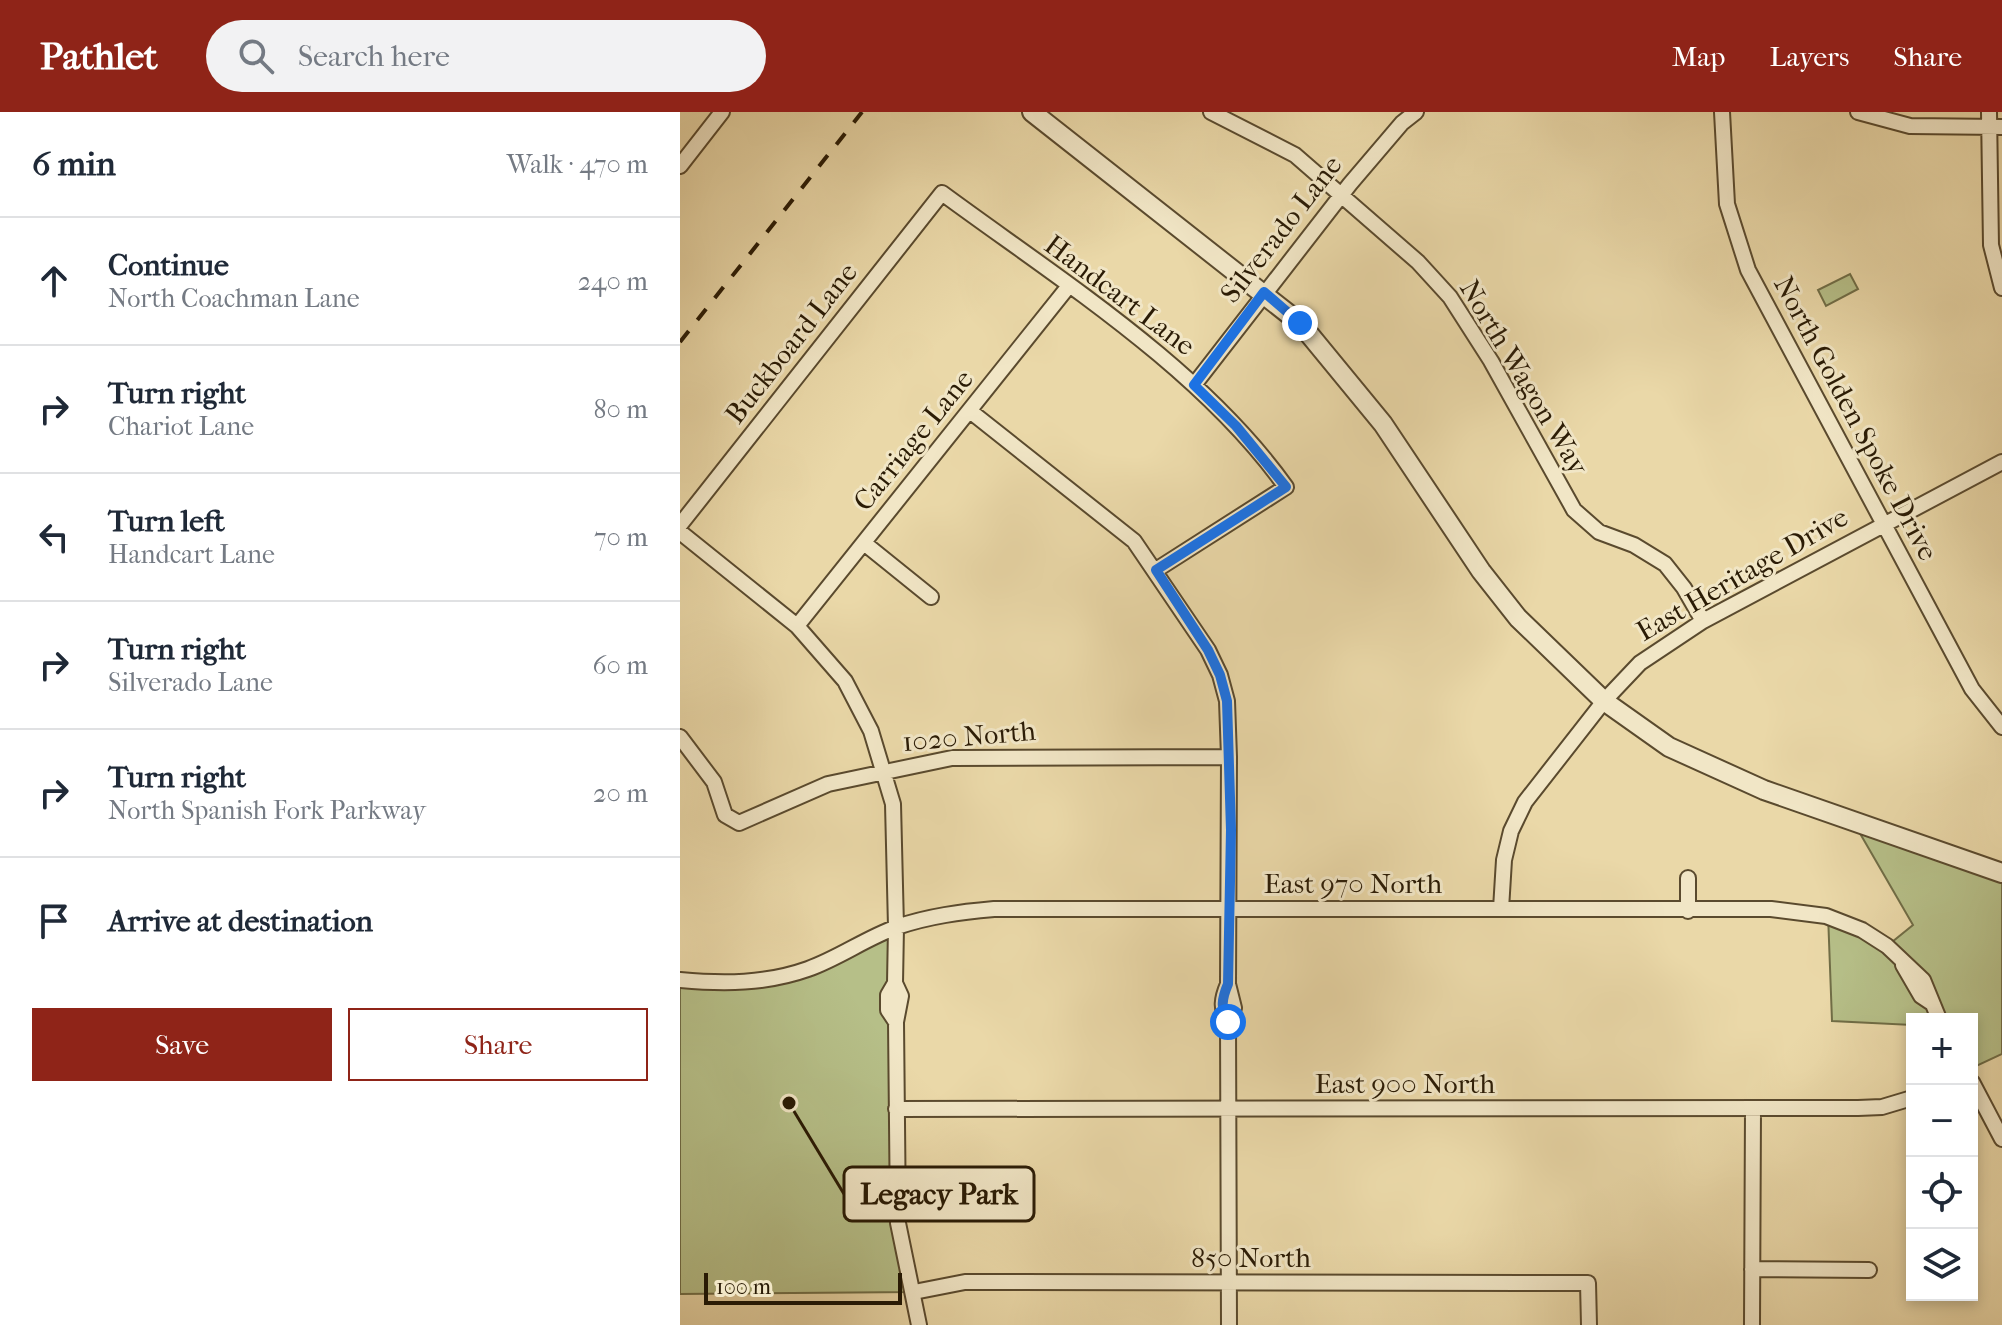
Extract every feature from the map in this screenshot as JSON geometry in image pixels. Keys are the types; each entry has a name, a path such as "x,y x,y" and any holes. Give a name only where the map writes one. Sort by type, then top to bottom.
{"street":[{"path":"680,166 722,112"},
{"path":"1032,112 1300,323 1341,369 1383,424 1481,571 1518,618 1604,701 1669,747 1764,790 2002,873"},
{"name":"North Wagon Way","path":"1211,112 1295,155 1418,262 1450,297 1491,361 1574,510 1599,532 1634,545 1665,564 1684,588 1703,621"},
{"name":"Silverado Lane","path":"1194,385 1383,144 1416,112"},
{"name":"North Golden Spoke Drive","path":"1722,112 1727,204 1743,259 1972,689 2002,727"},
{"path":"1858,112 1910,126 1994,122 1991,245 2002,288"},
{"name":"Handcart Lane","path":"942,193 1194,385 1246,436 1286,487 1156,570"},
{"name":"Buckboard Lane","path":"680,525 942,193"},
{"name":"Carriage Lane","path":"797,626 1068,287"},
{"path":"970,411 1122,528 1156,570 1220,675 1227,701 1229,757 1228,984 1222,999 1223,1014 1228,1022 1229,1325"},
{"name":"East Heritage Drive","path":"1501,909 1504,860 1511,831 1525,802 1604,701 1640,663 1703,621 2002,462"},
{"path":"680,532 797,626 845,681 871,731 884,770 893,804 896,842 895,983 888,995 888,1010 896,1022 898,1223 919,1325"},
{"path":"864,543 931,597"},
{"name":"1020 North","path":"680,737 714,782 725,815 739,823 828,784 952,758 998,755 1229,757"},
{"path":"1688,878 1688,911"},
{"name":"East 970 North","path":"680,980 722,983 768,980 809,969 896,927 950,913 994,909 1796,910 1826,916 1862,930 1887,946 1936,1013"},
{"path":"1974,1085 2002,1139"},
{"name":"East 900 North","path":"896,1109 1753,1109 1882,1107 1906,1100"},
{"path":"1752,1325 1753,1109"},
{"path":"1752,1269 1869,1270"},
{"name":"850 North","path":"914,1292 965,1282 1588,1283 1589,1325"}],"green space":[{"path":"1850,274 1858,289 1826,306 1818,290"},
{"path":"1854,823 2002,873 2002,1054 1978,1065 1978,1013 1906,1013 1906,1025 1832,1021 1828,914 1887,946 1913,925"},
{"path":"896,927 898,1223 914,1292 680,1294 680,980 768,980"}],"railway":[{"path":"680,342 862,112"}],"place":[{"name":"Legacy Park","path":"789,1103"}],"route":[{"path":"1228,1022 1223,1014 1222,999 1228,984 1227,909 1231,830 1227,701 1220,675 1208,650 1156,570 1286,487 1265,458 1194,385 1264,292 1300,323"}]}
